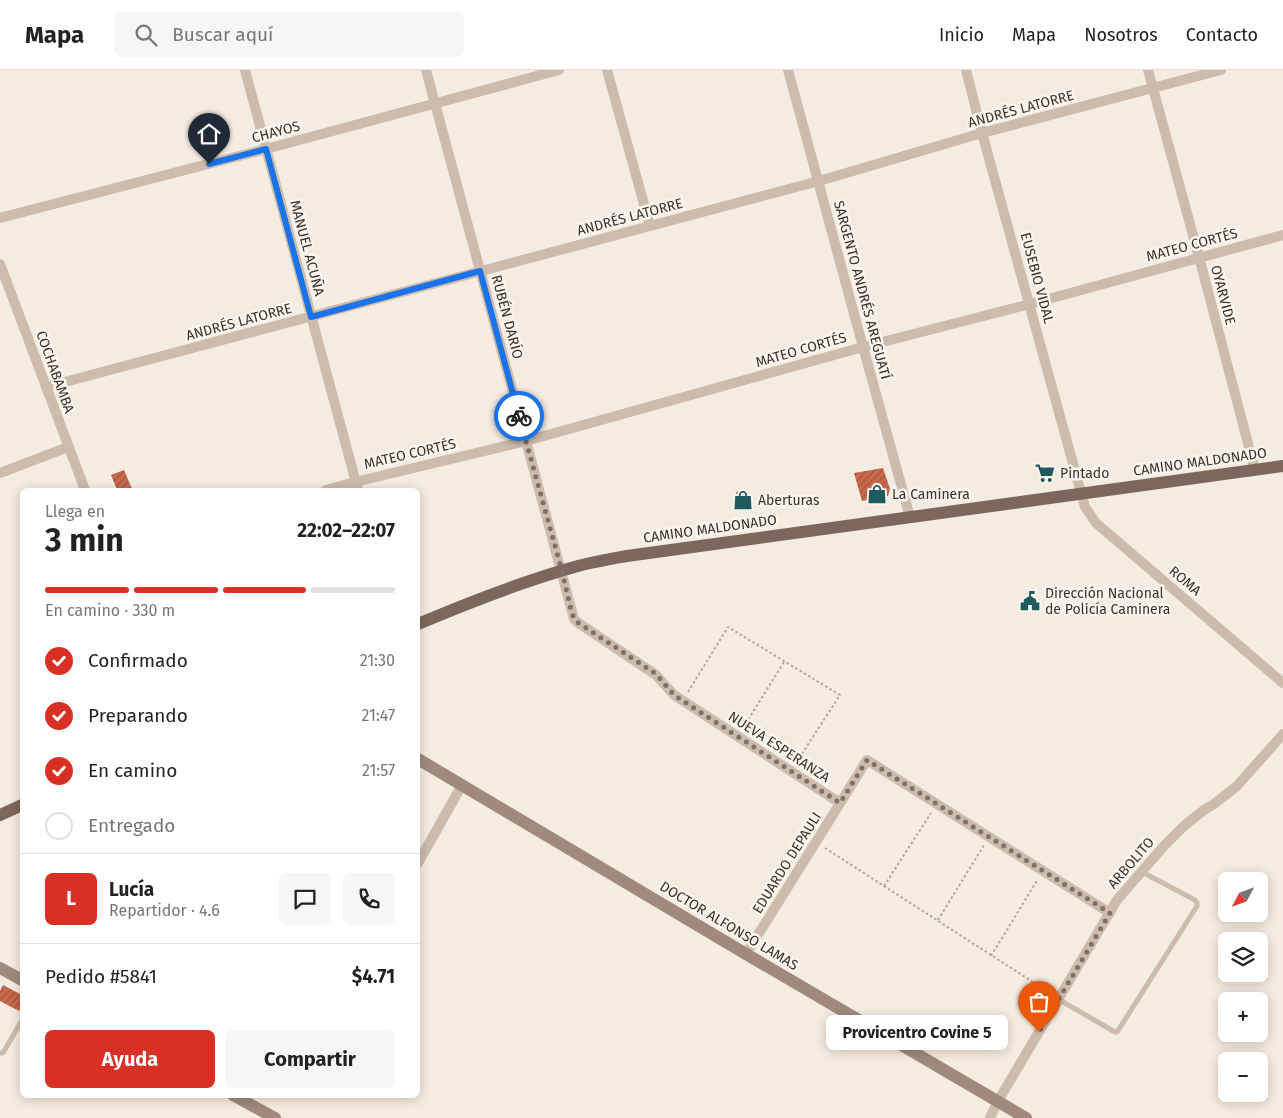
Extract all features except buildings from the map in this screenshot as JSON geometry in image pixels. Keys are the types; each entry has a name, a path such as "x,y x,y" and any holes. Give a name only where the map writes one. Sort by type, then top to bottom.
{"main road":[{"name":"CAMINO MALDONADO","path":"420,623 512,587 579,566 627,556 1283,466"},
{"path":"0,815 20,806"}],"street":[{"name":"MANUEL ACUÑA","path":"245,70 357,486"},
{"name":"RUBÉN DARÍO","path":"426,70 562,571"},
{"name":"CHAYOS","path":"0,218 559,70"},
{"path":"607,70 650,226"},
{"name":"SARGENTO ANDRÉS AREGUATÍ","path":"788,70 910,517"},
{"name":"EUSEBIO VIDAL","path":"966,70 1082,493"},
{"name":"OYARVIDE","path":"1148,70 1255,470"},
{"name":"ANDRÉS LATORRE","path":"46,387 818,181 982,133 1221,70"},
{"name":"MATEO CORTÉS","path":"342,488 357,486 526,441 863,347 1283,235"},
{"name":"COCHABAMBA","path":"0,264 84,488"},
{"path":"0,473 68,447"},
{"name":"ROMA","path":"1082,493 1085,507 1096,523 1283,683"},
{"name":"NUEVA ESPERANZA","path":"562,571 572,614 577,622 656,674 674,695 840,803"},
{"name":"ARBOLITO","path":"990,1118 998,1101 1117,900 1162,847 1185,825 1236,786 1283,734"},
{"name":"DOCTOR ALFONSO LAMAS","path":"420,760 1026,1118"},
{"name":"EDUARDO DEPAULI","path":"746,954 867,760 937,804"},
{"path":"420,860 462,786"},
{"path":"937,804 1110,913"},
{"path":"0,968 20,979"},
{"path":"238,1098 275,1118"}],"lane":[{"path":"1058,999 1115,1032 1119,1029 1197,906 1196,900 1142,871"},
{"path":"0,1053 3,1053 20,1023"}],"path":[{"path":"683,701 728,627 840,695 791,771"},
{"path":"738,737 784,661"},
{"path":"884,886 937,804"},
{"path":"938,921 989,837"},
{"path":"816,843 1058,999"},
{"path":"991,956 1043,871"}],"way so far":[{"path":"519,416 572,614 577,622 656,674 674,695 840,803 867,760 1110,913 1039,1032"}],"place":[{"name":"Pintado","path":"1045,473"},
{"name":"La Caminera","path":"877,494"},
{"name":"Aberturas","path":"743,500"},
{"name":"Dirección Nacional de Policía Caminera","path":"1030,601"},
{"name":"Provicentro Covine 5","path":"1039,1032"}],"route":[{"path":"209,164 266,149 311,317 480,271 519,416"}]}
